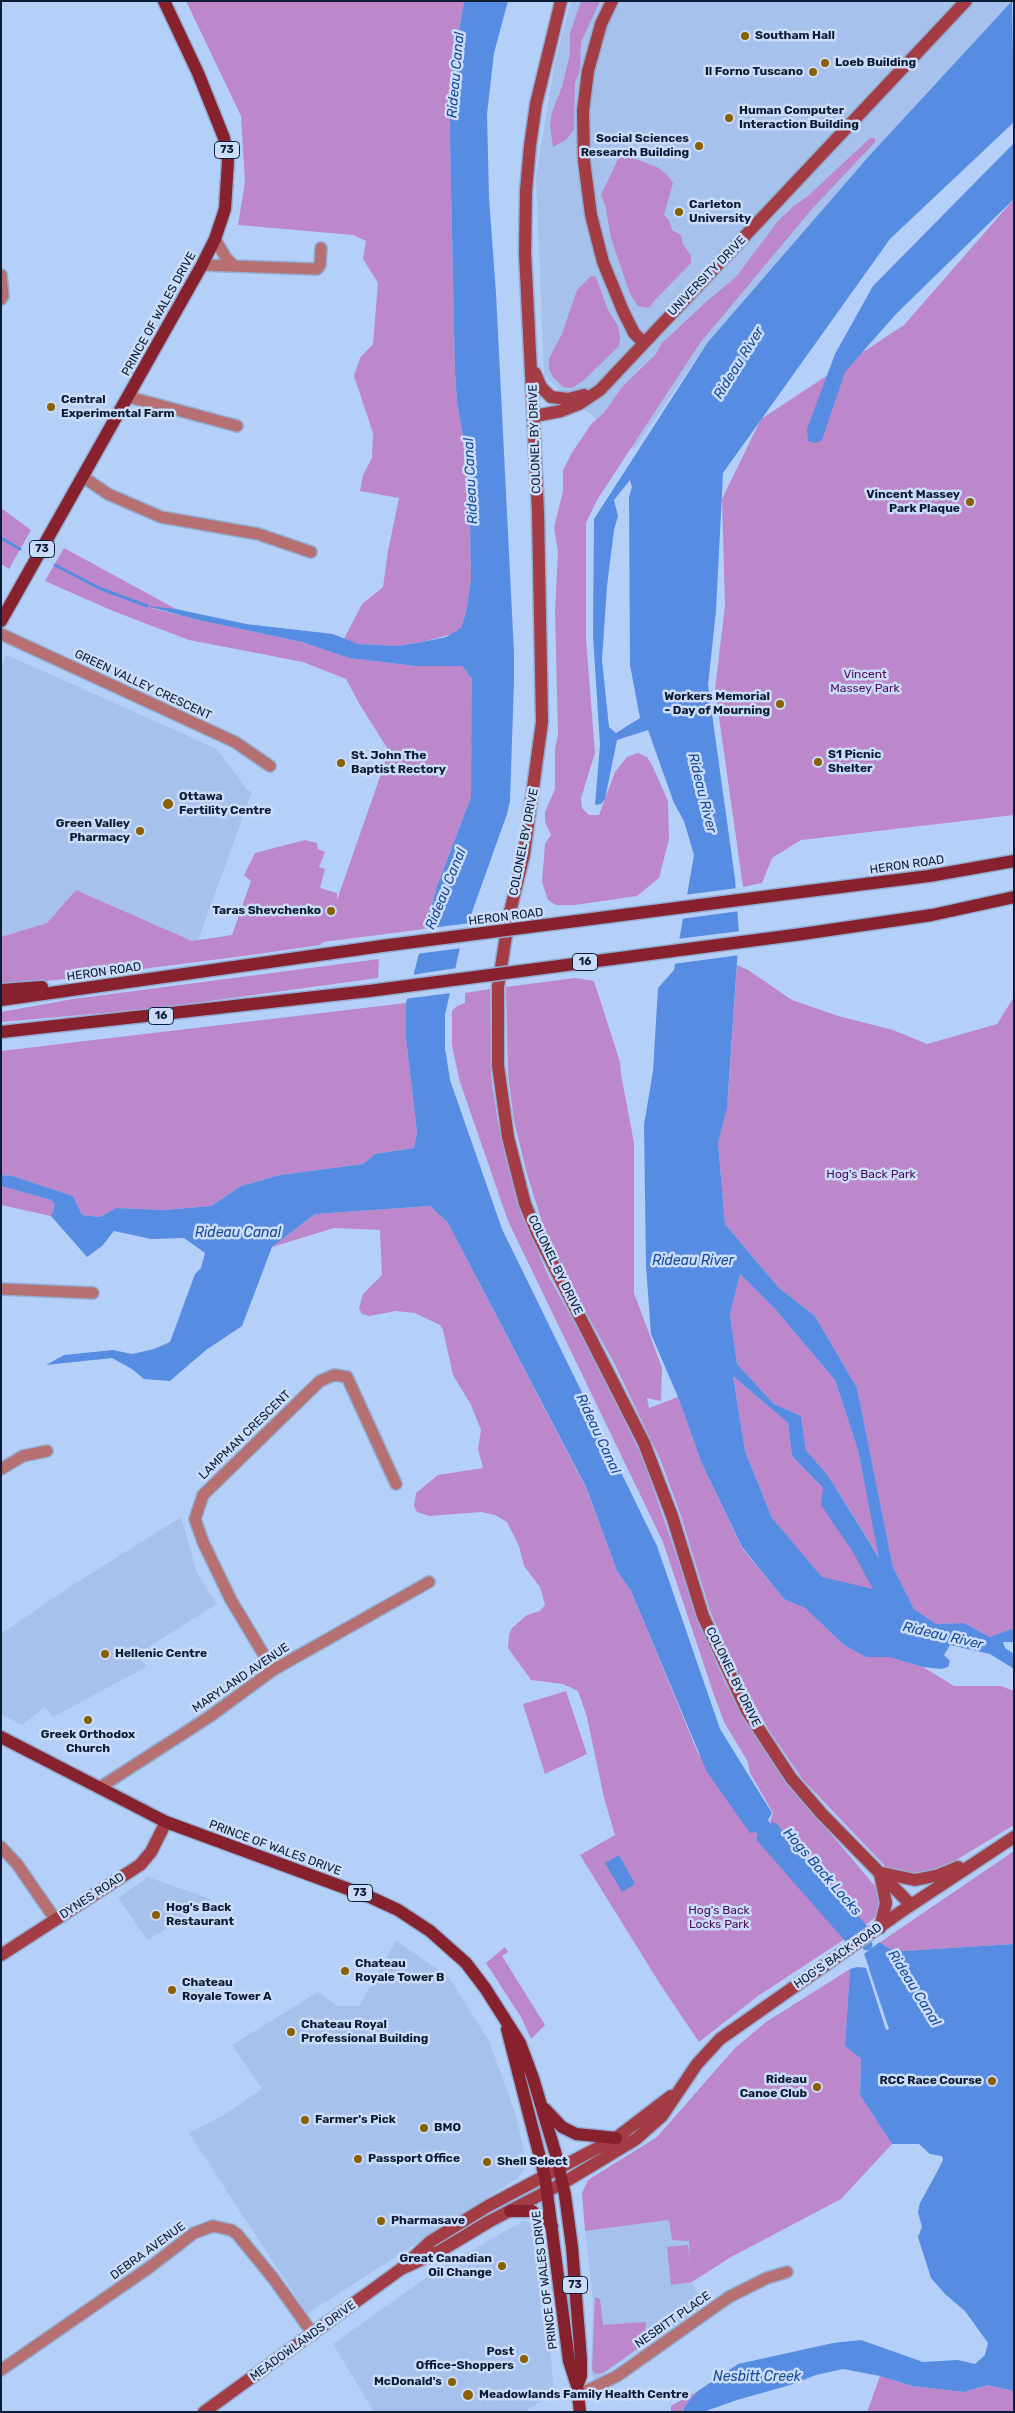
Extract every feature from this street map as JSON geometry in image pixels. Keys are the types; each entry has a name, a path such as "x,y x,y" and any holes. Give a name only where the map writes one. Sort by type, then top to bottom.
{"main road":[{"name":"PRINCE OF WALES DRIVE","path":"1,621 202,266 215,239 225,209 228,185 227,149 198,73 164,1"},
{"name":"COLONEL BY DRIVE","path":"561,1 541,82 527,170 525,253 535,416 542,722 524,854 504,943 497,998 498,1066 508,1138 525,1204 538,1235 644,1443 672,1516 703,1616 748,1711 791,1778 879,1873 912,1905"},
{"path":"612,1 601,24 588,71 583,111 584,161 591,215 603,262 623,312 634,333 643,342"},
{"name":"UNIVERSITY DRIVE","path":"535,416 579,404 593,396 966,1"},
{"path":"531,353 535,373 541,387 556,398 575,398 608,381"},
{"name":"HERON ROAD","path":"1,1000 382,946 929,876 1014,861"},
{"name":"16","path":"1,1032 369,991 802,934 938,914 1014,897"},
{"path":"1,990 107,985"},
{"name":"PRINCE OF WALES DRIVE","path":"1,1737 166,1822 370,1897 403,1913 434,1935 466,1964 485,1988 506,2024 520,2043 540,2100 560,2169 570,2226 581,2359 581,2376 578,2391"},
{"name":"DYNES ROAD","path":"1,1955 140,1865 151,1852 166,1822"},
{"name":"HOG'S BACK ROAD","path":"563,2183 636,2139 662,2116 703,2057 720,2040 912,1905 1014,1837"},
{"path":"879,1873 905,1880 918,1880 939,1875 992,1851"},
{"path":"879,1873 886,1899 880,1928"},
{"name":"PRINCE OF WALES DRIVE","path":"506,2024 545,2176 569,2361 578,2391 580,2412"},
{"name":"HOG'S BACK ROAD","path":"560,2169 616,2138 678,2092"},
{"path":"540,2100 551,2118 568,2131 580,2135 616,2138"},
{"name":"MEADOWLANDS DRIVE","path":"204,2412 401,2269 431,2241 488,2206 560,2169"},
{"name":"MEADOWLANDS DRIVE","path":"401,2269 440,2251 563,2183"},
{"path":"510,2211 532,2211 552,2226"}],"street":[{"path":"215,239 226,258 234,266"},
{"path":"202,266 317,269 320,265 321,248"},
{"path":"1,275 3,296 1,299"},
{"path":"129,397 237,426"},
{"path":"83,476 108,494 161,517 258,534 311,552"},
{"name":"GREEN VALLEY CRESCENT","path":"1,634 235,742 270,766"},
{"path":"1,1289 92,1293"},
{"name":"LAMPMAN CRESCENT","path":"273,1670 231,1600 203,1542 195,1519 203,1495 320,1381 334,1375 347,1377 396,1484"},
{"path":"1,1469 22,1456 47,1451"},
{"name":"MARYLAND AVENUE","path":"99,1788 208,1717 273,1670 429,1582"},
{"path":"1,1847 17,1864 55,1919"},
{"name":"DEBRA AVENUE","path":"1,2370 150,2267 194,2233 213,2226 231,2230 237,2234 273,2278 313,2334"},
{"name":"NESBITT PLACE","path":"578,2391 617,2376 729,2297 767,2278 787,2272"}],"shaded area":[{"name":"Carleton University","path":"571,1 1012,1 869,156 708,342 634,449 544,375 536,176 555,62"},
{"path":"7,655 217,749 247,790 252,792 198,940 192,941 76,890 47,923 1,937 1,665"},
{"path":"181,1517 197,1573 217,1604 139,1653 146,1667 53,1717 45,1707 22,1725 1,1714 1,1634 65,1590"},
{"path":"148,1877 213,1900 148,1940 118,1898"},
{"path":"396,1941 448,1976 489,2041 515,2112 527,2165 518,2178 307,2314 189,2133 222,2116 262,2089 232,2045 318,1992 337,2006 359,2006"},
{"path":"669,2220 689,2241 692,2282 704,2306 595,2380 591,2373 593,2300 585,2231"},
{"path":"523,2221 540,2226 554,2393 524,2412 374,2412 333,2344 437,2270"}],"green space":[{"path":"186,1 464,1 449,92 455,373 457,402 465,447 470,523 471,580 466,612 461,628 456,633 398,646 358,644 344,639 362,604 383,587 399,498 360,491 363,475 372,458 373,433 354,376 360,358 373,344 378,283 363,259 366,241 353,235 238,225 245,182 241,116"},
{"path":"581,1 600,1 581,42 580,70 575,83 574,130 566,140 553,147 550,126 552,112 562,87 570,54 570,33"},
{"path":"870,138 875,138 875,142 812,209 700,343 597,500 586,523 586,639 595,753 581,798 582,808 589,815 599,815 615,772 627,757 638,753 647,757 652,765 668,801 669,839 659,878 637,896 575,905 556,905 548,900 542,882 545,844 551,835 545,822 545,812 555,789 555,749 558,734 555,612 558,551 554,528 563,491 563,470 592,423 604,413 622,387 656,354 661,344 736,277 778,221 807,197"},
{"path":"622,151 633,158 659,168 673,183 664,215 669,220 672,230 681,235 683,244 691,256 691,263 647,308 638,306 630,294 611,238 605,204 601,195"},
{"name":"Vincent Massey Park","path":"1014,199 1014,815 801,840 772,858 762,883 743,887 715,689 725,606 722,499 761,419 904,325"},
{"path":"591,276 596,277 608,310 618,326 619,346 584,380 572,388 563,387 553,377 549,369 549,359 562,334 577,290"},
{"path":"1,508 31,530 9,569 1,564"},
{"path":"64,548 176,609 151,608 302,642 349,658 416,666 462,666 472,679 473,684 471,797 436,889 425,929 323,942 320,945 251,955 57,980 1,985 1,937 47,923 76,890 192,941 232,935 251,881 244,875 255,853 305,840 317,843 318,849 325,852 319,867 325,869 320,888 337,893 337,900 389,751 346,679 303,662 189,640 113,611 45,581"},
{"path":"379,959 378,978 151,1009 1,1022 1,1012 73,999"},
{"name":"Hog's Back Park","path":"737,965 748,970 792,1000 838,1016 893,1030 927,1044 997,1024 1014,997 1014,1628 990,1637 964,1623 936,1624 914,1609 893,1567 857,1388 815,1316 779,1288 725,1224 718,1143 728,1096"},
{"path":"575,978 594,981 620,1062 634,1143 634,1293 662,1368 661,1401 647,1398 649,1408 678,1397 702,1464 742,1548 784,1599 805,1608 844,1645 866,1657 889,1657 923,1667 954,1686 1001,1686 1014,1691 1014,1825 948,1865 917,1877 887,1868 803,1780 770,1732 741,1681 710,1611 680,1513 660,1459 614,1363 564,1273 542,1222 527,1174 514,1121 508,1074 506,987"},
{"path":"490,989 491,1076 498,1123 511,1176 526,1224 548,1275 598,1365 644,1461 697,1616 725,1683 754,1734 787,1782 880,1892 878,1915 863,1927 770,1822 773,1813 750,1773 748,1762 724,1722 663,1542 508,1221 459,1079 452,1045 452,1011 457,1006 465,1003 465,993"},
{"path":"406,1003 406,1039 417,1132 414,1148 375,1154 363,1164 280,1175 241,1186 211,1206 164,1210 116,1208 100,1217 82,1215 73,1196 12,1176 1,1175 1,1051"},
{"path":"1,1186 51,1200 55,1205 51,1216 1,1205"},
{"name":"Hog's Back Locks Park","path":"430,1206 448,1223 586,1488 617,1571 631,1591 698,1753 750,1832 755,1832 762,1838 848,1937 758,1996 699,2042 660,1984 580,1855 615,1835 604,1798 587,1717 578,1691 563,1684 531,1680 508,1648 509,1635 512,1628 527,1615 540,1611 545,1605 540,1587 524,1566 519,1546 507,1522 495,1515 482,1512 429,1516 417,1512 414,1506 416,1493 438,1475 483,1468 478,1449 481,1430 471,1405 453,1375 443,1330 440,1325 415,1313 396,1311 369,1316 362,1314 359,1308 363,1294 382,1275 380,1230 334,1228 272,1247 315,1214"},
{"path":"740,1274 776,1310 835,1380 858,1450 880,1559 829,1477 806,1450 801,1416 774,1404 737,1364 730,1314"},
{"path":"733,1376 788,1423 792,1456 823,1488 874,1590 822,1578 772,1518 745,1451"},
{"path":"566,1691 587,1754 545,1774 523,1704"},
{"path":"1014,1851 1014,1944 903,1951 888,1948 879,1943"},
{"path":"505,1947 508,1952 502,1956 545,2025 531,2039 521,2017 486,1963"},
{"name":"Rideau Canoe Club","path":"850,1969 845,2046 861,2059 860,2095 892,2144 841,2199 731,2257 692,2282 671,2285 667,2247 688,2245 690,2263 689,2241 672,2240 669,2220 585,2231 582,2193 588,2180 657,2137 735,2048 766,2022"},
{"path":"595,2297 600,2299 603,2325 646,2322 645,2343 603,2373 595,2374 592,2370"},
{"path":"880,2376 912,2386 964,2392 988,2385 1014,2391 1014,2412 867,2412"},
{"path":"698,2391 682,2412 671,2412 671,2406"}],"water":[{"name":"Rideau Canal","path":"464,1 508,1 494,53 487,114 489,198 496,293 514,681 510,801 461,943 445,1015 445,1048 450,1080 502,1229 657,1546 720,1729 772,1813 768,1820 773,1828 762,1838 755,1832 750,1833 707,1772 631,1591 617,1571 586,1487 448,1223 430,1206 315,1214 272,1247 242,1326 206,1350 170,1381 144,1379 132,1369 112,1358 46,1365 64,1355 113,1350 132,1354 154,1349 170,1342 195,1274 201,1268 205,1253 184,1238 151,1239 114,1231 102,1246 87,1257 51,1216 55,1205 51,1200 1,1186 1,1175 12,1176 73,1196 82,1215 100,1217 116,1208 164,1210 211,1206 241,1186 280,1175 363,1164 375,1154 414,1148 417,1132 406,1039 406,1003 436,889 471,797 472,679 462,666 416,666 349,658 302,642 194,619 147,606 176,609 246,624 333,634 358,644 398,646 446,637 461,628 466,612 471,580 470,523 465,447 457,402 455,373 449,92"},
{"name":"Rideau River","path":"1012,1 1014,122 890,239 723,473 716,611 708,685 735,879 739,933 727,1108 718,1143 725,1224 779,1288 815,1316 857,1388 893,1567 914,1609 936,1624 964,1623 990,1637 1014,1628 1014,1642 1003,1642 1005,1648 1014,1654 1014,1669 990,1654 950,1645 944,1655 950,1661 948,1667 941,1669 923,1667 889,1657 866,1657 844,1645 805,1608 784,1599 742,1547 702,1464 678,1397 651,1334 646,1266 644,1125 653,1071 658,988 674,970 694,855 684,821 674,803 648,730 617,740 605,799 601,804 595,805 600,745 593,636 594,519 708,342 869,156","holes":["630,480 632,487 629,497 630,665 640,718 616,733 609,727 602,660 607,586 614,530 618,516 614,500","740,1274 776,1310 835,1380 858,1450 879,1558 829,1477 806,1450 801,1416 774,1404 737,1364 730,1314","733,1376 788,1423 792,1456 823,1488 821,1505 853,1552 873,1589 822,1577 772,1518 745,1451"]},
{"path":"1014,143 1014,199 896,314 845,372 822,440 815,443 808,441 807,429 835,354 873,286"},
{"path":"619,1855 635,1884 622,1892 605,1863"},
{"name":"Nesbitt Creek","path":"867,1934 888,1948 903,1951 1014,1944 1014,2391 988,2385 964,2392 912,2386 880,2376 843,2369 816,2375 703,2412 682,2412 698,2391 738,2364 833,2343 861,2340 923,2362 958,2360 975,2364 985,2355 988,2343 965,2311 945,2294 931,2278 918,2237 922,2227 918,2212 920,2203 943,2160 942,2156 930,2154 919,2144 892,2144 860,2095 861,2059 845,2046 850,1969 857,1967 869,1968 864,1954 854,1943"}],"pier":[{"path":"738,888 740,911 680,919 684,895"},
{"path":"471,923 462,948 416,954 422,929"},
{"path":"741,931 740,955 673,964 677,939"},
{"path":"457,968 451,993 404,999 411,975"},
{"path":"868,1932 881,1941 864,1954 889,2029 886,2030 862,1955 852,1944"}],"waterway":[{"path":"1,538 20,549"},
{"path":"55,565 99,588 147,606"},
{"name":"Hogs Back Locks","path":"760,1821 769,1835 867,1945"},
{"path":"773,1828 855,1921 867,1934 854,1943 762,1838 773,1828"}],"place":[{"name":"Southam Hall","path":"745,36"},
{"name":"Loeb Building","path":"825,63"},
{"name":"Il Forno Tuscano","path":"813,72"},
{"name":"Human Computer Interaction Building","path":"729,118"},
{"name":"Social Sciences Research Building","path":"699,146"},
{"name":"Carleton University","path":"679,212"},
{"name":"Central Experimental Farm","path":"51,407"},
{"name":"Vincent Massey Park Plaque","path":"970,502"},
{"name":"Workers Memorial - Day of Mourning","path":"780,704"},
{"name":"S1 Picnic Shelter","path":"818,762"},
{"name":"St. John The Baptist Rectory","path":"341,763"},
{"name":"Ottawa Fertility Centre","path":"168,804"},
{"name":"Green Valley Pharmacy","path":"140,831"},
{"name":"Taras Shevchenko","path":"331,911"},
{"name":"Hellenic Centre","path":"105,1654"},
{"name":"Greek Orthodox Church","path":"88,1720"},
{"name":"Hog's Back Restaurant","path":"156,1915"},
{"name":"Chateau Royale Tower B","path":"345,1971"},
{"name":"Chateau Royale Tower A","path":"172,1990"},
{"name":"Chateau Royal Professional Building","path":"291,2032"},
{"name":"RCC Race Course","path":"992,2081"},
{"name":"Rideau Canoe Club","path":"817,2087"},
{"name":"Farmer's Pick","path":"305,2120"},
{"name":"BMO","path":"424,2128"},
{"name":"Passport Office","path":"358,2159"},
{"name":"Shell Select","path":"487,2162"},
{"name":"Pharmasave","path":"381,2221"},
{"name":"Great Canadian Oil Change","path":"502,2266"},
{"name":"Post Office-Shoppers","path":"524,2359"},
{"name":"McDonald's","path":"452,2382"},
{"name":"Meadowlands Family Health Centre","path":"468,2395"}]}
